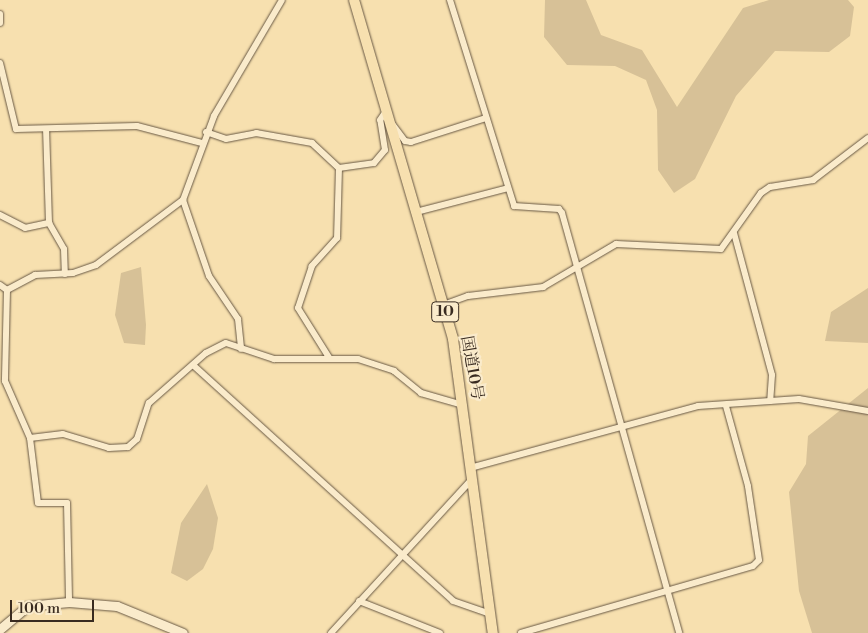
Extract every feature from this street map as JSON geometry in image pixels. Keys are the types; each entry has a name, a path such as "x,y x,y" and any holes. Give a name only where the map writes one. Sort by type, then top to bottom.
{"highway":[{"name":"国道10号","path":"354,0 444,305 463,405 471,480 492,633"}],"main road":[{"path":"0,629 27,606 69,602 117,606 183,633"}],"street":[{"path":"7,290 34,275 65,274 107,259 183,200 206,132 282,0"},
{"path":"450,0 514,206 559,209 579,269 679,633"},
{"path":"0,14 0,23"},
{"path":"0,63 14,127 46,129 137,126 202,143"},
{"path":"339,168 374,162 385,150 380,120 388,115 405,141 411,142 486,118"},
{"path":"46,129 49,223 64,248 65,274"},
{"path":"206,132 226,139 256,133 312,143 339,168 337,238 312,266 298,308 330,359"},
{"path":"444,305 468,296 542,287 579,269 616,244 713,250 727,245 761,193 770,187 813,180 868,138"},
{"path":"416,212 508,188"},
{"path":"183,200 209,276 238,319 241,349"},
{"path":"0,215 25,228 49,223"},
{"path":"734,232 746,292 772,376 770,401"},
{"path":"0,285 7,290"},
{"path":"7,290 2,368 30,438 38,502 67,503 69,602"},
{"path":"30,438 63,434 109,448 128,447 137,439 149,403 193,365 223,343 274,359 358,359 394,371 421,393 463,405"},
{"path":"193,365 453,602 488,613"},
{"path":"470,468 698,406 726,406 799,399 868,411"},
{"path":"521,633 753,566 759,560 748,486 726,406"},
{"path":"331,633 471,480"},
{"path":"359,602 440,633"}],"shaded area":[{"path":"545,0 586,0 601,35 642,50 677,107 743,8 769,0 848,0 854,7 850,36 829,52 775,51 736,96 695,179 674,193 658,170 657,110 646,80 615,66 567,65 544,37"},
{"path":"141,267 146,325 145,345 124,343 115,315 121,273"},
{"path":"868,288 868,343 825,341 831,312"},
{"path":"868,388 868,633 812,633 799,591 789,492 806,464 808,436"},
{"path":"207,484 218,518 213,549 203,569 187,581 171,573 181,523"}]}
